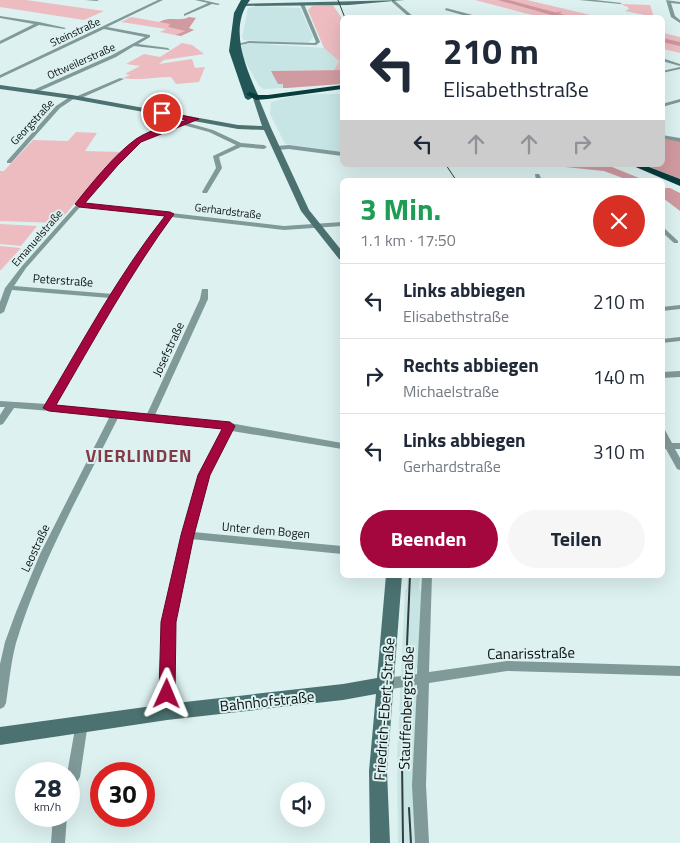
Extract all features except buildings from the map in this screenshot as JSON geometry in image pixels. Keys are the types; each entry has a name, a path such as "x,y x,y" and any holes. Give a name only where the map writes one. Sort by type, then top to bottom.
{"highway":[{"path":"253,96 340,86"},
{"path":"253,96 276,96 340,86"},
{"path":"630,167 656,178"},
{"path":"641,167 680,183"},
{"path":"665,182 680,189"}],"main road":[{"path":"244,3 302,4 402,0"},
{"path":"244,3 256,4"},
{"path":"244,3 235,42 234,62 253,96 259,122 267,128"},
{"path":"235,42 238,56 253,96 305,211 315,226 340,255"},
{"path":"0,87 238,126 267,128"},
{"name":"Friedrich-Ebert-Straße","path":"380,843 378,771 394,578"},
{"name":"Bahnhofstraße","path":"0,736 167,712 342,692 385,684"}],"street":[{"path":"87,0 97,0"},
{"path":"197,0 218,4"},
{"path":"581,0 620,3"},
{"name":"Steinstraße","path":"0,77 159,1"},
{"path":"393,1 409,15"},
{"path":"668,1 680,4"},
{"path":"668,1 675,19 680,22"},
{"path":"185,15 211,3"},
{"path":"235,42 306,45 317,43 302,4"},
{"path":"446,9 468,15"},
{"path":"0,17 64,28"},
{"path":"0,43 40,23"},
{"name":"Ottweilerstraße","path":"34,92 114,56 150,36 104,28"},
{"path":"135,45 168,49"},
{"path":"665,60 680,67"},
{"path":"665,71 680,67"},
{"path":"75,98 122,79"},
{"name":"Georgstraße","path":"8,162 58,107 75,98"},
{"path":"665,105 680,100"},
{"name":"Emanuelstraße","path":"0,312 9,288 115,163 139,140 156,132 196,119"},
{"path":"184,124 211,131 240,146 264,147"},
{"path":"665,137 680,140"},
{"path":"205,192 219,168 216,156 240,146"},
{"path":"277,148 289,147 340,154"},
{"name":"Gerhardstraße","path":"79,204 284,228 340,224"},
{"path":"49,408 115,296 152,238 170,214"},
{"path":"665,231 676,242"},
{"name":"Peterstraße","path":"9,288 115,296"},
{"name":"Josefstraße","path":"150,416 204,299 205,291"},
{"path":"665,308 680,307"},
{"path":"665,340 680,339"},
{"path":"665,375 680,374"},
{"path":"0,404 150,416 230,426 340,446"},
{"path":"0,422 11,405"},
{"name":"Leostraße","path":"0,703 10,645 29,589 51,540 116,413"},
{"path":"167,712 169,622 187,535 204,475 230,426"},
{"path":"671,446 680,466"},
{"name":"Unter dem Bogen","path":"187,535 340,550"},
{"name":"Stauffenbergstraße","path":"422,843 419,785 426,578"},
{"name":"Canarisstraße","path":"385,684 507,666 680,671"},
{"path":"76,762 82,724"},
{"path":"58,843 59,827"}],"shaded area":[{"path":"0,0 26,0 104,11 84,20 0,7"},
{"path":"475,0 527,0 591,15 532,15"},
{"path":"620,4 650,5 653,15 625,11 629,9"},
{"path":"333,5 340,16 340,70 334,70 339,61 324,48 308,10 312,6"},
{"path":"258,6 300,8 313,37 308,44 244,40 242,38 248,8"},
{"path":"131,17 171,24 168,27 186,31 175,35 160,32 166,29 121,22"},
{"path":"196,18 189,28 194,30 181,36 175,35 185,31 168,27 170,24 159,22 167,19"},
{"path":"665,33 680,37 680,53 665,49"},
{"path":"182,43 192,45 204,54 164,60 159,64 192,59 195,68 205,67 199,82 176,84 171,77 123,78 130,75 125,74 140,66 126,64 144,54 160,57"},
{"path":"246,43 324,48 339,61 334,70 272,71 283,84 283,88 264,89 259,86 242,56 242,45"},
{"path":"340,70 340,84 283,88 283,84 278,84 271,71"},
{"path":"340,94 340,152 285,144 270,114 271,102 293,96"},
{"path":"76,132 97,133 85,151 121,152 107,165 58,223 0,221 0,171 4,171 33,140 68,141"},
{"path":"665,137 680,141 680,179 650,167 665,167"},
{"path":"565,167 612,167 639,178 623,178 604,171"},
{"path":"665,188 670,188 680,193 680,211 665,200"},
{"path":"0,224 37,226 21,246 0,244"},
{"path":"0,246 21,248 0,271"},
{"path":"408,578 420,578 419,588 423,598 419,668 416,668 415,691 418,693 416,843 398,843 397,759 405,591"}],"waterway":[{"path":"501,0 561,15"},
{"path":"556,13 561,12"},
{"path":"665,41 680,44"}],"tram line":[{"path":"338,0 344,15"},
{"path":"447,167 455,178"},
{"path":"403,843 402,761 410,578"},
{"path":"409,808 411,843"}],"district":[{"name":"VIERLINDEN","path":"139,455"}],"route":[{"path":"162,113 196,119 156,132 139,140 115,163 79,204 170,214 152,238 115,296 49,408 150,416 230,426 204,475 187,535 169,622 167,694"}]}
